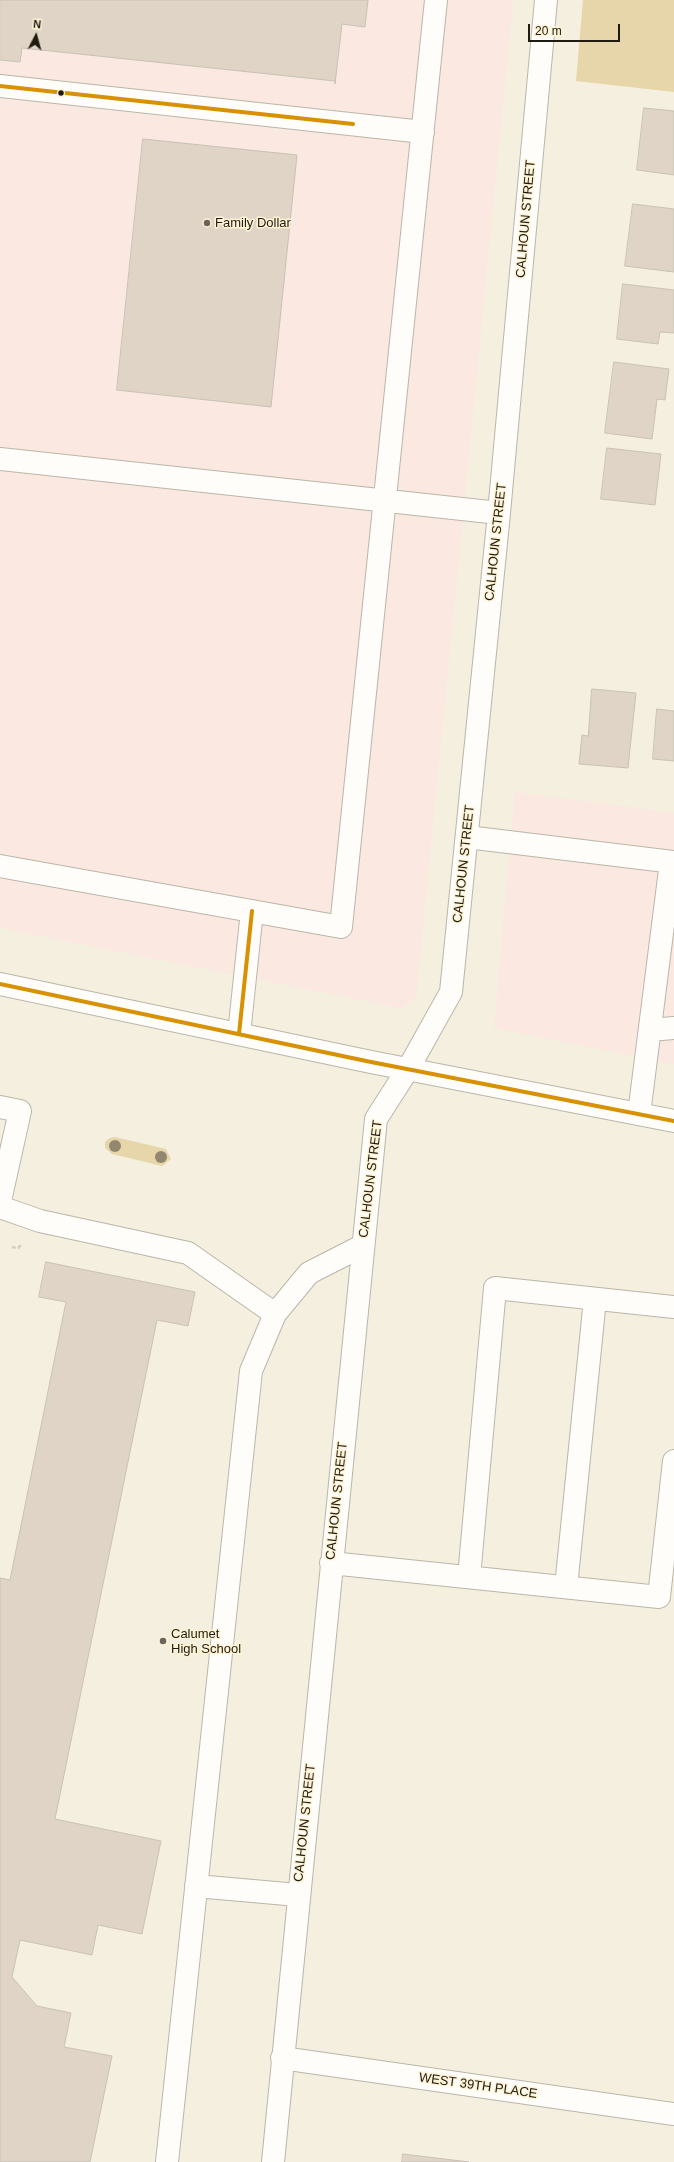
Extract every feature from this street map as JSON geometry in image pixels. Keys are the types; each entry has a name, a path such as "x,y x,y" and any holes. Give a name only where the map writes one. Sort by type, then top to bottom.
{"street":[{"path":"0,866 341,928 436,0"},
{"name":"CALHOUN STREET","path":"272,2162 362,1246 376,1119 408,1069 451,992 499,513 546,0"},
{"path":"0,86 423,132"},
{"path":"0,459 499,513"},
{"path":"467,838 672,862 639,1114"},
{"path":"239,1034 252,911"},
{"path":"0,984 408,1069 674,1121"},
{"path":"650,1030 674,1028"},
{"path":"0,1107 20,1111 0,1201"},
{"path":"0,1207 40,1221 188,1252 275,1314"},
{"path":"166,2162 251,1371 275,1314 309,1273 362,1246"},
{"path":"469,1577 495,1288 674,1307"},
{"path":"566,1587 595,1299"},
{"path":"331,1563 659,1597 674,1461"},
{"path":"196,1886 298,1895"},
{"name":"WEST 39TH PLACE","path":"282,2058 674,2114"}],"shaded area":[{"path":"0,0 513,0 416,998 401,1008 0,928"},
{"path":"583,0 674,0 674,92 576,81"},
{"path":"515,792 674,813 674,1064 494,1028"},
{"path":"115,1137 166,1149 171,1159 162,1166 112,1154 105,1148 105,1142 110,1138"}],"building":[{"path":"0,0 368,0 365,27 342,24 335,84 335,81 22,48 20,62 0,60"},
{"path":"644,108 674,111 674,175 637,170"},
{"path":"143,139 297,155 271,407 117,390"},
{"path":"633,204 674,209 674,272 625,266"},
{"path":"623,284 674,290 674,333 660,332 658,344 617,339"},
{"path":"614,362 669,369 665,400 657,399 652,439 605,433"},
{"path":"607,448 661,454 655,505 601,499"},
{"path":"592,689 636,693 628,768 579,764 582,735 588,736"},
{"path":"657,709 674,711 674,761 653,759"},
{"path":"46,1262 195,1292 188,1326 157,1320 55,1819 161,1841 142,1934 98,1925 92,1955 20,1940 12,1977 37,2006 71,2013 64,2047 112,2056 90,2162 0,2162 0,1578 10,1580 66,1302 39,1297"},
{"path":"403,2154 469,2162 402,2162"}],"transit line":[{"path":"0,86 353,124"},
{"path":"239,1034 252,911"},
{"path":"0,984 371,1062 674,1121"}],"place":[{"name":"Family Dollar","path":"207,223"},
{"name":"Calumet High School","path":"163,1641"}]}
